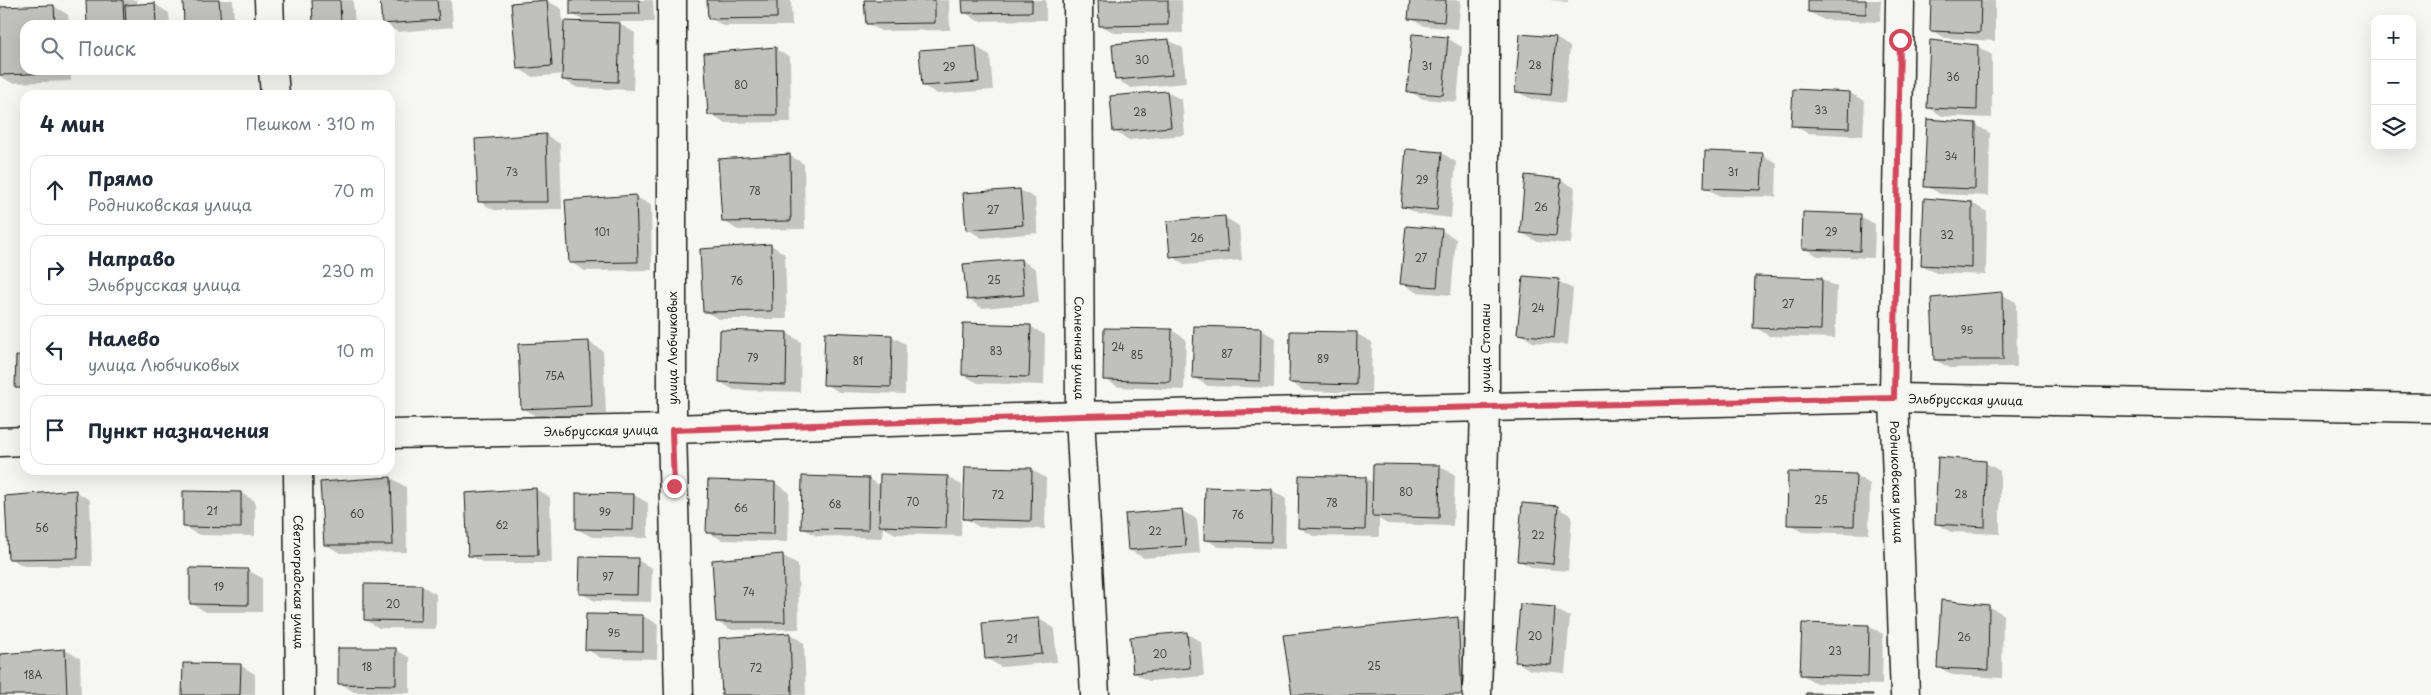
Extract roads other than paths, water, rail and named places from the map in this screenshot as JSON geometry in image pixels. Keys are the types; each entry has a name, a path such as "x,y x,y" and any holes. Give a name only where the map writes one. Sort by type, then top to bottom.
{"street":[{"path":"269,0 270,20"},
{"name":"улица Любчиковых","path":"672,0 672,430 679,695"},
{"name":"Солнечная улица","path":"1078,0 1080,416 1095,695"},
{"name":"улица Стопани","path":"1476,695 1485,408 1485,0"},
{"name":"Родниковская улица","path":"1900,0 1894,398 1905,695"},
{"path":"273,75 275,90"},
{"name":"Эльбрусская улица","path":"395,434 672,430 1080,416 1894,398 2431,408"},
{"path":"0,442 20,441"},
{"name":"Светлоградская улица","path":"298,475 300,695"}]}
